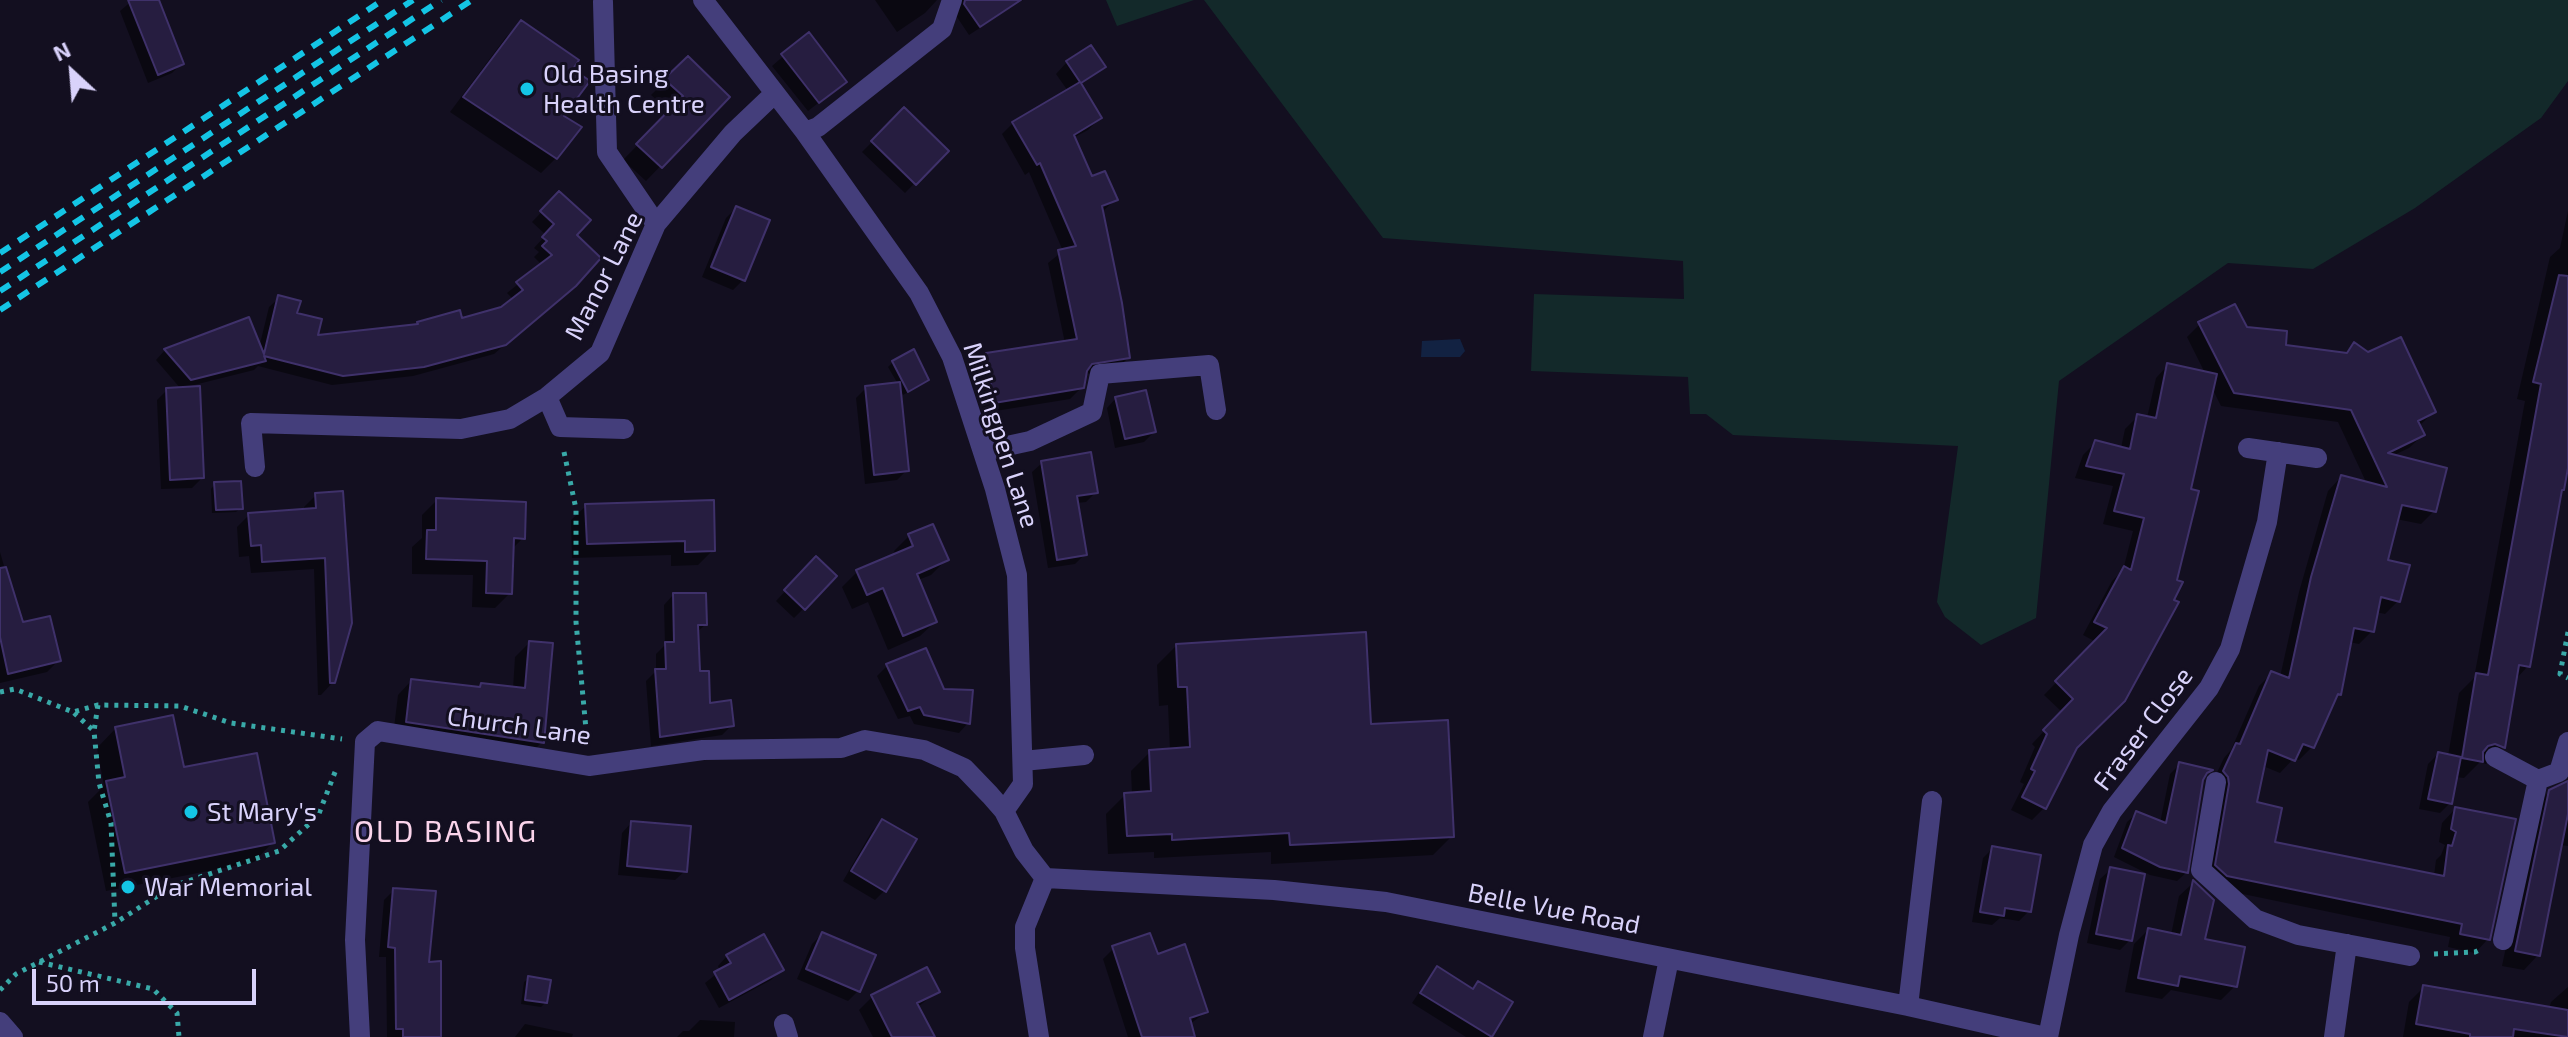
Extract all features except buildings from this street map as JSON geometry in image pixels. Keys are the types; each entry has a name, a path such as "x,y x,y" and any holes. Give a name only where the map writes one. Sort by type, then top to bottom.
{"street":[{"name":"Milkingpen Lane","path":"703,0 805,132 919,293 952,357 984,451 1017,575 1023,784 1004,811"},
{"path":"805,132 818,127 942,29 952,0"},
{"path":"603,2 607,152 656,224"},
{"name":"Manor Lane","path":"255,467 251,423 461,429 510,419 547,397 600,353 656,224 733,133 774,94"},
{"path":"984,451 1030,441 1092,412 1100,374 1209,365 1216,410"},
{"path":"547,397 560,427 624,429"},
{"path":"2248,448 2317,458"},
{"name":"Fraser Close","path":"2047,1037 2093,845 2112,811 2209,688 2230,649 2267,522 2278,452"},
{"name":"Church Lane","path":"360,1037 355,940 365,742 378,731 589,766 703,750 841,748 865,740 888,742 924,750 964,768 1004,811 1024,851 1045,878"},
{"path":"2495,757 2538,780 2559,772 2568,742"},
{"path":"1023,761 1084,755"},
{"path":"2503,940 2538,780"},
{"path":"2216,782 2201,870 2255,919 2298,935 2410,956"},
{"path":"1908,1006 1932,801"},
{"path":"1039,1037 1025,948 1025,927 1045,878"},
{"name":"Belle Vue Road","path":"1045,878 1274,890 1386,902 1908,1006 2047,1037"},
{"path":"2334,1037 2347,944"},
{"path":"1653,1037 1669,959"},
{"path":"0,1022 13,1037"}],"path":[{"path":"560,427 576,509 576,622 589,766"},
{"path":"2568,632 2560,674 2568,678"},
{"path":"0,692 15,689 73,712 94,731"},
{"path":"73,712 98,705 180,706 231,723 346,739 343,748"},
{"path":"98,705 94,731 99,783 111,823 115,923"},
{"path":"0,990 16,974 115,923 173,886 279,851 318,816 341,756"},
{"path":"2410,956 2475,952 2503,940"},
{"path":"39,962 153,989 177,1013 179,1037"}],"green space":[{"path":"1106,0 1194,0 1117,26"},
{"path":"1204,0 2568,0 2568,81 2541,118 2415,208 2313,269 2228,263 2059,381 2036,618 1981,645 1945,617 1937,602 1958,446 1733,435 1706,414 1690,414 1688,377 1531,371 1534,294 1684,299 1683,261 1383,238"}],"water":[{"path":"1460,339 1465,351 1460,357 1421,357 1422,341"}],"railway":[{"path":"0,253 383,0"},
{"path":"0,272 413,0"},
{"path":"0,291 441,0"},
{"path":"0,310 472,0"}],"place":[{"name":"Old Basing Health Centre","path":"527,89"},
{"name":"St Mary's","path":"191,812"},
{"name":"War Memorial","path":"128,887"}],"district":[{"name":"OLD BASING","path":"446,832"}]}
